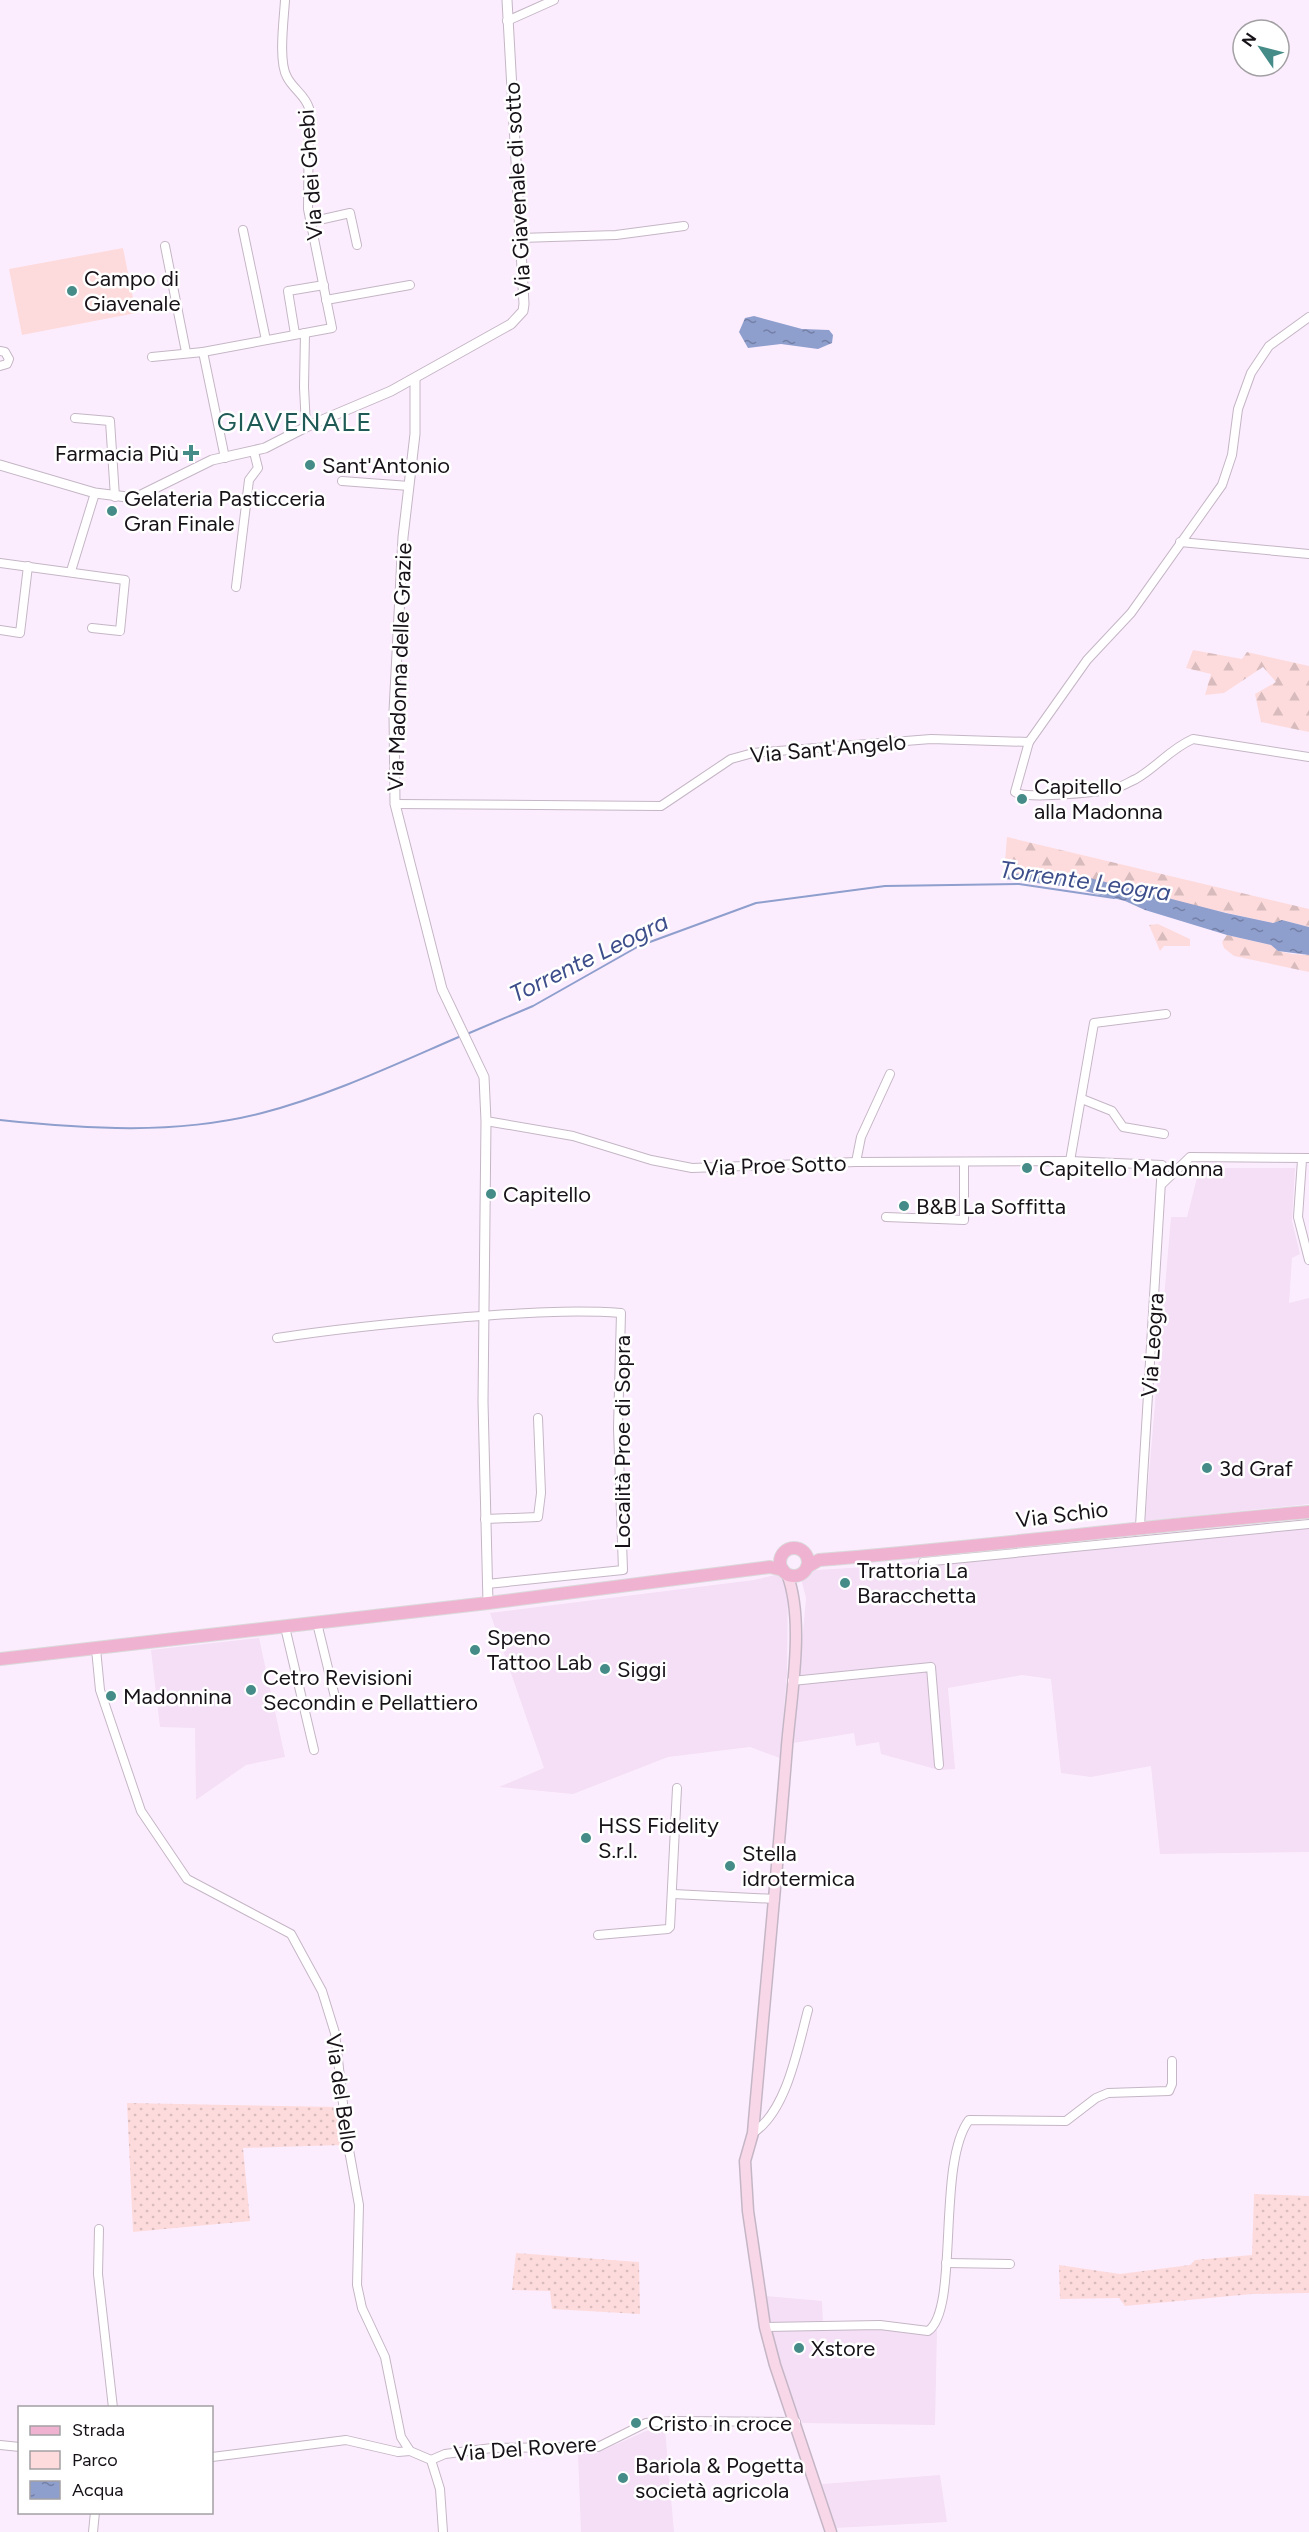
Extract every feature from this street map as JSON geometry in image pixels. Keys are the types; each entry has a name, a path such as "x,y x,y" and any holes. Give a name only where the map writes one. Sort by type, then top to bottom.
{"main road":[{"name":"Via Schio","path":"488,1603 770,1567 794,1566 819,1560 922,1552 1140,1526 1309,1512"},
{"path":"794,1566 793,1588 796,1617 775,1899 753,2133 745,2161 748,2211 765,2326 775,2365 831,2532"},
{"path":"0,1659 488,1603"}],"street":[{"name":"Via dei Ghebi","path":"285,0 283,67 287,78 307,101 309,108 310,222 332,328 305,333"},
{"name":"Via Giavenale di sotto","path":"0,465 95,493 135,498 212,460 254,452 415,380 510,324 519,316 524,304 507,0"},
{"path":"507,21 554,0"},
{"path":"310,222 350,213 357,245"},
{"path":"520,238 616,235 684,226"},
{"path":"243,230 266,340"},
{"path":"165,246 186,352"},
{"path":"296,334 288,291 324,285"},
{"path":"326,300 410,285"},
{"path":"1309,317 1269,346 1259,357 1243,392 1232,455 1222,485 1131,612 1087,660 1066,687 1029,742 1015,792 1020,796 1038,797 1119,787 1139,777 1175,747 1192,740 1309,757"},
{"path":"152,357 203,352 305,333 306,427"},
{"path":"0,351 5,352 9,359 7,364 0,366"},
{"path":"203,352 225,458"},
{"name":"Via Madonna delle Grazie","path":"415,380 415,434 402,537 394,711 394,804 442,989 484,1077 486,1121"},
{"path":"75,418 110,421 114,497"},
{"path":"236,587 249,480 258,468 254,452"},
{"path":"342,480 409,486"},
{"path":"71,571 95,493"},
{"path":"1180,542 1309,554"},
{"path":"0,563 125,580 120,631 92,628"},
{"path":"0,630 20,633 28,566"},
{"name":"Via Sant'Angelo","path":"394,804 661,806 731,759 753,753 931,739 1029,742"},
{"path":"1070,1161 1094,1023 1166,1014"},
{"path":"855,1162 861,1137 890,1074"},
{"path":"1082,1100 1112,1111 1123,1127 1164,1134"},
{"path":"486,1121 485,1520 488,1603"},
{"name":"Via Proe Sotto","path":"486,1121 573,1136 651,1160 692,1168 855,1162 1070,1161 1162,1165"},
{"path":"1162,1184 1190,1157 1306,1159 1298,1217 1309,1260"},
{"path":"886,1217 964,1220 964,1162"},
{"name":"Via Leogra","path":"1140,1526 1162,1165"},
{"name":"Località Proe di Sopra","path":"276,1338 342,1328 485,1316 586,1311 621,1313 618,1428 623,1570 487,1584"},
{"path":"485,1520 538,1517 541,1493 538,1418"},
{"name":"Via Schio","path":"923,1562 1309,1524"},
{"path":"317,1623 336,1701"},
{"path":"285,1627 314,1750"},
{"name":"Via del Bello","path":"96,1649 100,1690 141,1811 187,1878 291,1934 322,1991 335,2033 346,2139 360,2205 357,2285 362,2308 385,2357 401,2437 410,2451"},
{"path":"792,1681 931,1667 939,1765"},
{"path":"598,1935 668,1929 677,1788"},
{"path":"672,1894 775,1899"},
{"path":"753,2133 761,2128 785,2090 808,2010"},
{"path":"765,2326 880,2325 928,2331 938,2320 946,2263 947,2226 956,2144 969,2120 1066,2121 1095,2098 1108,2093 1169,2091 1172,2084 1172,2061"},
{"path":"99,2229 98,2274 113,2406"},
{"path":"946,2263 1010,2264"},
{"name":"Via Del Rovere","path":"431,2460 445,2454 492,2448 598,2447 646,2423 673,2421 796,2422"},
{"path":"213,2457 346,2440 398,2452 410,2451 431,2460 440,2489 443,2532"},
{"path":"0,2445 18,2447"},
{"path":"93,2532 95,2514"}],"shaded area":[{"path":"1295,1168 1292,1221 1300,1254 1292,1258 1289,1303 1309,1298 1309,1504 1145,1521 1171,1217 1187,1217 1199,1170"},
{"path":"1309,1520 1309,1852 1160,1854 1151,1766 1091,1777 1061,1773 1051,1679 1022,1675 948,1688 955,1769 939,1770 881,1754 879,1742 856,1746 854,1733 793,1743 806,1598 799,1571 866,1567 1212,1528"},
{"path":"788,1572 787,1673 780,1758 750,1747 668,1757 573,1794 499,1787 544,1768 490,1613 754,1580"},
{"path":"259,1638 285,1757 246,1765 196,1800 195,1728 160,1727 151,1650"},
{"path":"766,2296 822,2301 823,2324 937,2330 935,2425 802,2423 777,2361"},
{"path":"665,2429 674,2532 581,2532 578,2454 597,2453 646,2431"},
{"path":"940,2475 947,2522 835,2528 822,2484"}],"green space":[{"name":"Campo di Giavenale","path":"123,248 136,313 22,335 9,269"},
{"path":"1193,650 1242,659 1247,652 1309,666 1309,732 1261,722 1255,694 1276,682 1263,667 1224,693 1205,695 1211,674 1186,668"},
{"path":"1007,837 1309,909 1309,927 1282,920 1273,923 1164,899 1004,873"},
{"path":"1158,924 1190,939 1190,946 1164,946 1160,951 1149,925"},
{"path":"1227,935 1271,945 1278,951 1309,955 1309,972 1234,956 1224,948 1222,942"},
{"path":"127,2103 338,2107 343,2145 243,2148 250,2221 133,2232"},
{"path":"1254,2194 1309,2196 1309,2293 1252,2294 1125,2306 1119,2298 1060,2299 1059,2265 1120,2274 1190,2265 1195,2260 1252,2255"},
{"path":"516,2253 639,2262 640,2314 552,2309 550,2291 512,2290"}],"water":[{"path":"754,316 802,329 829,330 833,335 832,343 818,349 781,344 748,348 739,332 745,318"},
{"path":"1004,873 1086,877 1226,913 1273,923 1282,920 1309,927 1309,955 1278,951 1271,945 1227,935 1145,910 1125,901 1069,887 1005,879"}],"waterway":[{"name":"Torrente Leogra","path":"467,1034 533,1006 639,946 756,903 885,886 1019,884 1114,898"},
{"name":"Torrente Leogra","path":"0,1120 98,1128 164,1127 230,1120 288,1106 313,1097 461,1036"}],"place":[{"name":"Campo di Giavenale","path":"72,291"},
{"name":"Farmacia Più","path":"191,453"},
{"name":"Sant'Antonio","path":"310,465"},
{"name":"Gelateria Pasticceria Gran Finale","path":"112,511"},
{"name":"Capitello alla Madonna","path":"1022,799"},
{"name":"Capitello Madonna","path":"1027,1168"},
{"name":"Capitello","path":"491,1194"},
{"name":"B&B La Soffitta","path":"904,1206"},
{"name":"3d Graf","path":"1207,1468"},
{"name":"Trattoria La Baracchetta","path":"845,1583"},
{"name":"Speno Tattoo Lab","path":"475,1650"},
{"name":"Siggi","path":"605,1669"},
{"name":"Cetro Revisioni Secondin e Pellattiero","path":"251,1690"},
{"name":"Madonnina","path":"111,1696"},
{"name":"HSS Fidelity S.r.l.","path":"586,1838"},
{"name":"Stella idrotermica","path":"730,1866"},
{"name":"Xstore","path":"799,2348"},
{"name":"Cristo in croce","path":"636,2423"},
{"name":"Bariola & Pogetta società agricola","path":"623,2478"}],"district":[{"name":"GIAVENALE","path":"295,422"}]}
